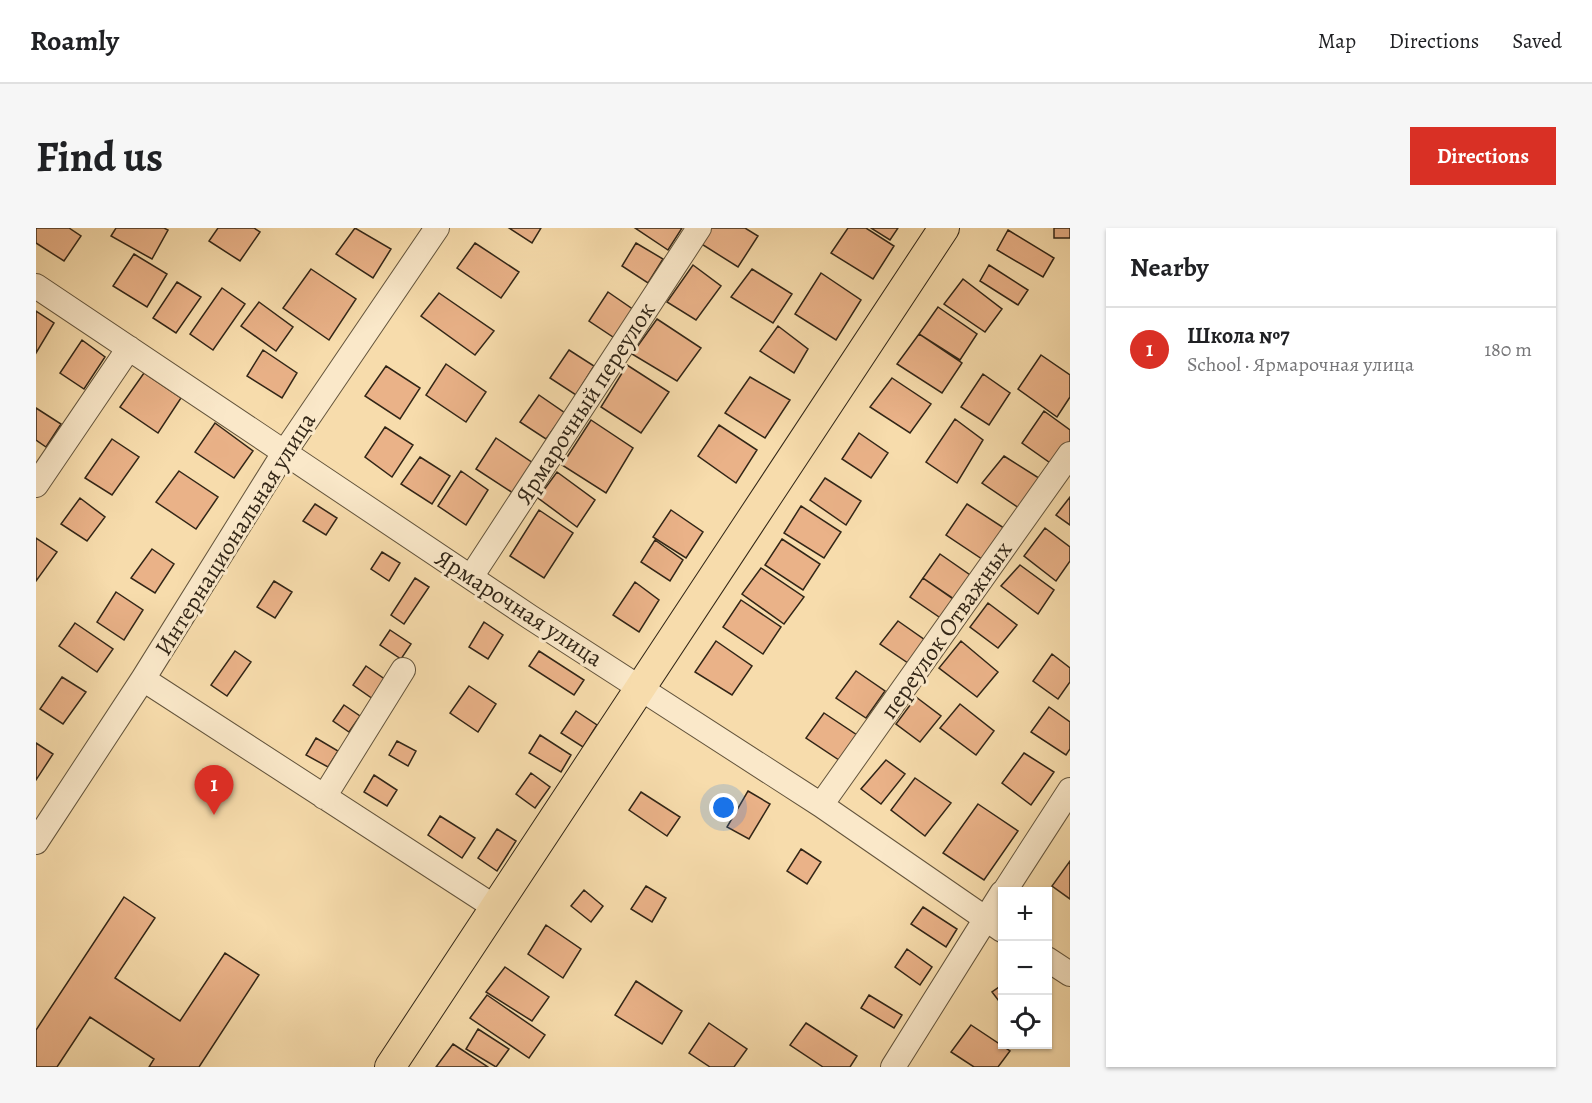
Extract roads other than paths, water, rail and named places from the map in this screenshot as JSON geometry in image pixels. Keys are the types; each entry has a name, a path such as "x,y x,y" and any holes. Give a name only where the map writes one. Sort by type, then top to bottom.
{"main road":[{"path":"390,1067 943,229"}],"street":[{"name":"Интернациональная улица","path":"36,842 143,679 284,453 437,228"},
{"name":"Ярмарочный переулок","path":"471,577 699,228"},
{"name":"Ярмарочная улица","path":"36,286 471,577 821,805 994,924"},
{"path":"36,485 129,348"},
{"name":"переулок Отважных","path":"821,805 1070,454"},
{"path":"324,796 403,670"},
{"path":"143,679 496,908"},
{"path":"1006,887 1070,790"},
{"path":"893,1067 994,924"},
{"path":"1052,962 1070,974"}],"place":[{"name":"Школа №7","path":"214,815"}]}
